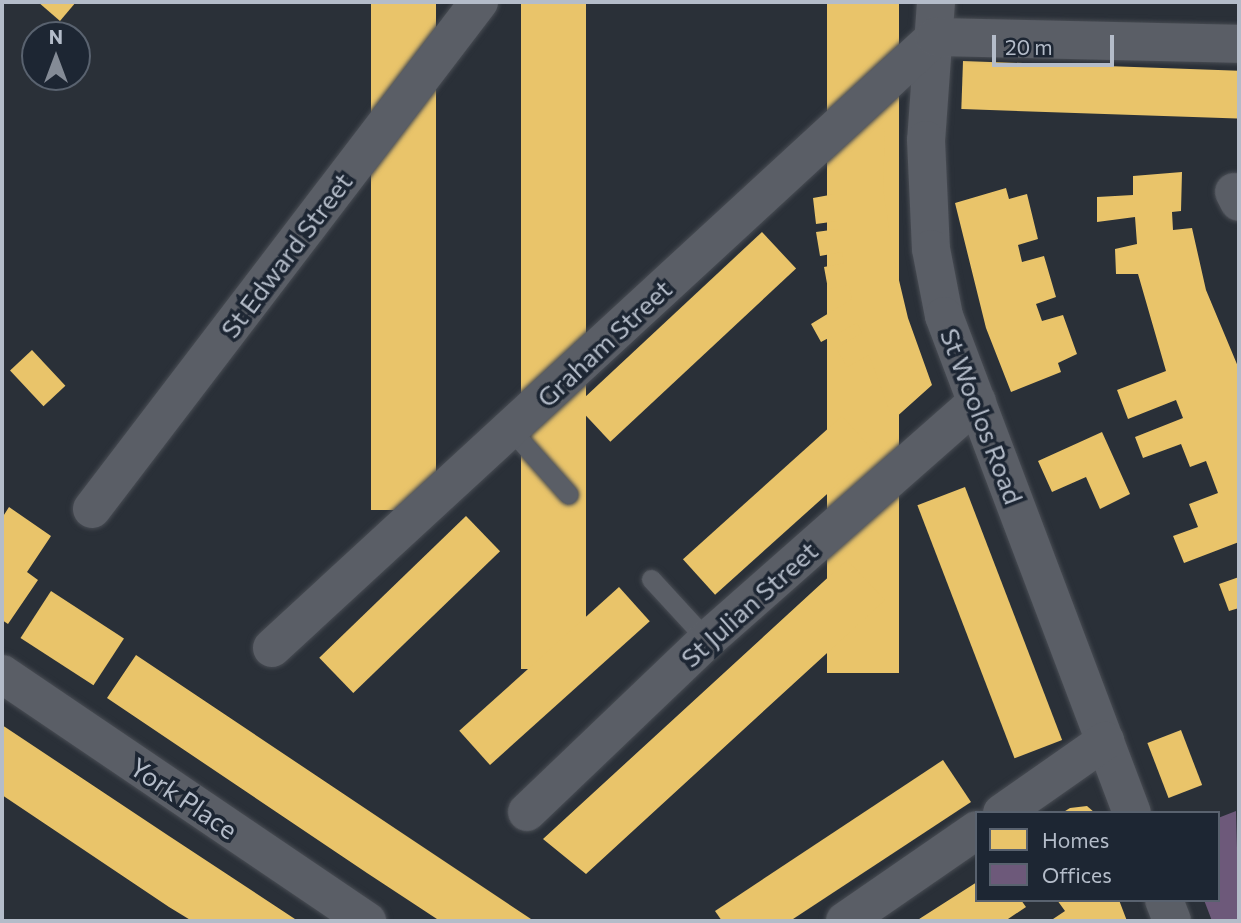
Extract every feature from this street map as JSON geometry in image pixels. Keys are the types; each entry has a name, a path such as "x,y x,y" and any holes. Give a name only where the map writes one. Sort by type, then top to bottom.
{"street":[{"name":"St Edward Street","path":"92,509 479,2"},
{"path":"936,19 1239,44"},
{"name":"St Woolos Road","path":"936,19 926,141 930,249 944,316 1131,811"},
{"name":"Graham Street","path":"272,648 511,430 936,19"},
{"name":"St Julian Street","path":"527,812 707,640 977,402"},
{"name":"York Place","path":"2,674 367,921"},
{"path":"1005,811 1105,741"},
{"path":"845,921 975,831"},
{"path":"1165,902 1172,921"}],"lane":[{"path":"511,430 568,494"},
{"path":"651,579 707,640"}],"building: Homes":[{"path":"38,2 76,2 60,21"},
{"path":"371,2 436,2 436,510 371,510"},
{"path":"521,2 586,2 586,669 521,669"},
{"path":"827,2 899,2 899,673 827,673"},
{"path":"963,61 1239,71 1237,119 961,109"},
{"path":"863,123 885,129 883,188 893,255 908,318 932,385 893,420 869,355 847,367 836,348 862,333 857,323 821,342 811,324 852,299 849,285 828,289 824,267 844,263 842,252 820,256 816,232 838,229 838,221 816,224 813,198 835,194 835,153"},
{"path":"1182,172 1181,211 1172,212 1173,230 1192,228 1206,290 1239,369 1239,542 1184,563 1173,536 1198,527 1189,504 1218,493 1206,461 1190,467 1181,444 1143,458 1135,437 1183,418 1176,400 1128,419 1117,390 1166,371 1138,274 1116,274 1115,249 1137,244 1135,217 1097,222 1097,197 1133,195 1133,176"},
{"path":"1006,188 1009,199 1027,194 1038,239 1018,245 1022,262 1044,256 1056,297 1036,304 1042,321 1063,315 1077,354 1058,363 1061,372 1011,392 986,328 955,203"},
{"path":"762,232 796,269 610,442 576,405"},
{"path":"32,350 65,386 43,406 10,370"},
{"path":"842,416 874,452 715,595 683,559"},
{"path":"1102,432 1130,494 1100,509 1086,477 1052,492 1038,461"},
{"path":"965,487 1062,740 1015,758 917,505"},
{"path":"9,507 51,536 27,572 38,580 8,624 2,620 2,518"},
{"path":"466,516 500,551 353,693 319,658"},
{"path":"847,560 885,600 586,874 543,839"},
{"path":"1239,577 1239,608 1229,611 1219,584"},
{"path":"619,587 650,621 490,765 459,731"},
{"path":"51,591 124,638 93,685 21,638"},
{"path":"136,655 534,921 440,921 367,873 107,698"},
{"path":"2,725 298,921 192,921 169,907 2,795"},
{"path":"1181,730 1202,785 1169,798 1147,743"},
{"path":"943,760 971,802 790,921 722,921 715,911"},
{"path":"1087,806 1093,811 1065,811"},
{"path":"975,883 975,902 1022,902 1026,907 1005,921 916,921"},
{"path":"1058,902 1120,902 1127,921 1050,921 1065,911"}],"building: Offices":[{"path":"1236,811 1239,921 1212,921 1205,902 1220,902 1220,817"}]}
